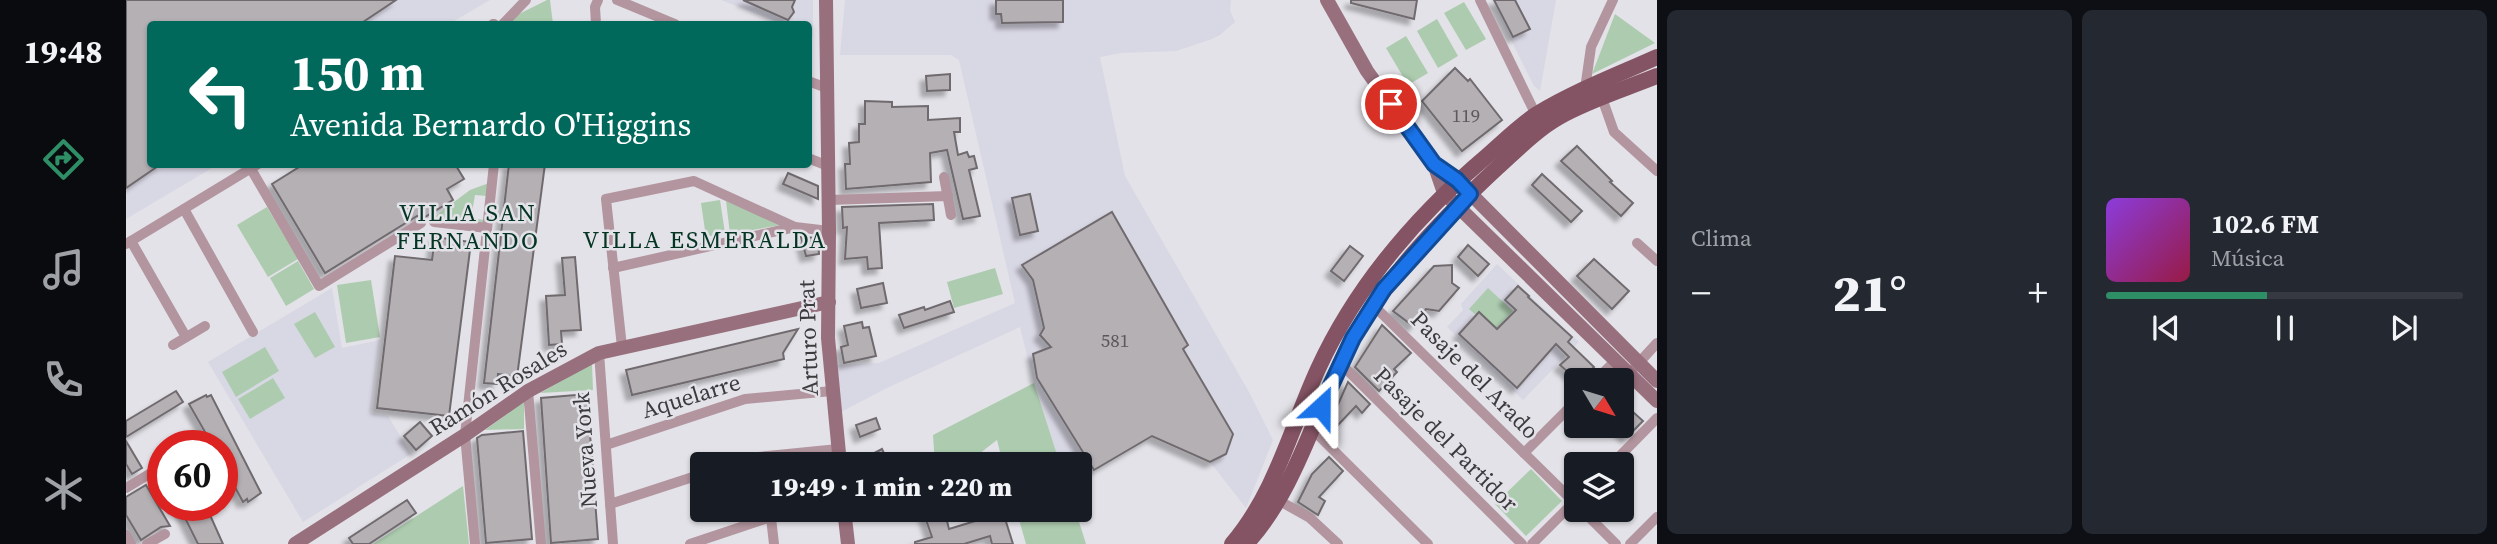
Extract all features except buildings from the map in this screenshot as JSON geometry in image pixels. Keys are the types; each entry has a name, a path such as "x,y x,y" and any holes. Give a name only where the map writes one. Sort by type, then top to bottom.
{"main road":[{"path":"1231,544 1265,496 1319,368 1349,311 1384,260 1444,192 1536,115 1585,89 1657,57"},
{"path":"1248,543 1278,500 1340,363 1373,305 1394,278 1470,194 1547,124 1657,76"}],"street":[{"path":"506,21 526,0"},
{"path":"596,21 595,6 598,0"},
{"path":"617,0 668,21"},
{"name":"Arturo Prat","path":"826,0 830,231 828,338 839,452"},
{"path":"1327,0 1367,71 1434,164 1444,192 1616,360 1633,368"},
{"path":"1480,0 1536,115"},
{"path":"1585,89 1591,47 1613,0"},
{"path":"812,82 827,88"},
{"path":"1602,98 1614,132 1657,171"},
{"path":"812,160 828,166"},
{"path":"1434,164 1457,180 1633,368"},
{"path":"186,337 129,242 252,168"},
{"path":"255,168 319,286 421,223"},
{"path":"475,544 466,435 494,168"},
{"path":"944,177 951,215"},
{"path":"622,347 606,199 694,181 795,227 830,231"},
{"path":"829,200 947,196"},
{"path":"184,209 253,332"},
{"path":"434,222 486,228"},
{"path":"613,268 795,227"},
{"path":"1637,243 1657,261"},
{"name":"Ramón Rosales","path":"300,543 466,435 528,391 599,354 829,302"},
{"name":"Pasaje del Arado","path":"1373,305 1564,491"},
{"path":"173,345 205,326"},
{"path":"1633,368 1657,343"},
{"name":"Nueva York","path":"599,354 613,544"},
{"path":"1608,368 1616,360"},
{"name":"Pasaje del Partidor","path":"1340,363 1522,544"},
{"path":"1634,369 1657,381"},
{"path":"1634,369 1657,401"},
{"path":"528,391 541,544"},
{"name":"Aquelarre","path":"606,445 745,399 832,391"},
{"path":"1524,453 1564,413"},
{"path":"1624,452 1657,418"},
{"path":"1311,428 1428,544"},
{"path":"126,488 147,475"},
{"path":"610,503 690,478"},
{"path":"1278,500 1310,518 1338,544"},
{"path":"1532,544 1564,516"},
{"path":"1630,544 1657,517"},
{"path":"690,544 747,522"},
{"path":"772,522 774,544"},
{"path":"845,522 848,544"},
{"name":"Pasaje del Arado","path":"1595,522 1616,544"},
{"path":"147,544 165,534"},
{"path":"126,535 131,544"}],"shaded area":[{"path":"126,0 490,0 454,21 147,21 147,168 212,168 126,219"},
{"path":"721,0 813,0 813,37 812,21 774,21"},
{"path":"845,0 1231,0 1230,10 1235,22 1212,39 1176,51 1121,53 1100,57 1125,176 1249,392 1273,440 1246,508 1210,462 1152,436 1092,470 1092,452 1056,452 1034,383 1020,327 841,412 837,365 879,363 1015,303 959,60 951,55 840,55"},
{"path":"1491,0 1556,0 1540,91 1534,86"},
{"path":"1497,264 1579,342 1523,400 1447,327 1463,310 1461,304"},
{"path":"332,288 342,348 380,340 371,413 388,416 411,454 303,522 208,362"}],"green space":[{"path":"550,0 553,21 513,21 513,17"},
{"path":"1464,2 1486,39 1466,50 1444,13"},
{"path":"1615,14 1655,43 1592,74"},
{"path":"1437,19 1458,56 1438,68 1417,31"},
{"path":"1406,36 1428,73 1408,85 1386,48"},
{"path":"489,183 487,196 475,195 471,218 484,220 484,224 434,217 470,190"},
{"path":"720,200 725,233 706,237 701,203"},
{"path":"726,201 781,225 730,234"},
{"path":"267,207 298,259 268,277 237,225"},
{"path":"298,261 314,289 286,306 270,278"},
{"path":"995,268 1003,294 954,308 947,282"},
{"path":"371,280 380,337 346,343 337,285"},
{"path":"1488,288 1513,311 1494,331 1469,309"},
{"path":"315,312 335,347 315,358 294,324"},
{"path":"265,347 279,371 236,397 222,372"},
{"path":"592,364 593,390 540,393"},
{"path":"273,378 285,398 250,419 238,399"},
{"path":"1034,383 1056,452 1000,452 997,440 982,452 934,452 933,435"},
{"path":"524,402 524,429 485,430"},
{"path":"1531,469 1562,501 1526,536 1495,504"},
{"path":"463,486 469,544 373,544"},
{"path":"1020,522 1079,522 1086,544 1026,544"}],"district":[{"name":"VILLA SAN FERNANDO","path":"468,227"},
{"name":"VILLA ESMERALDA","path":"705,240"}],"route":[{"path":"1321,407 1353,338 1384,289 1470,194 1457,180 1434,164 1391,104"}]}
